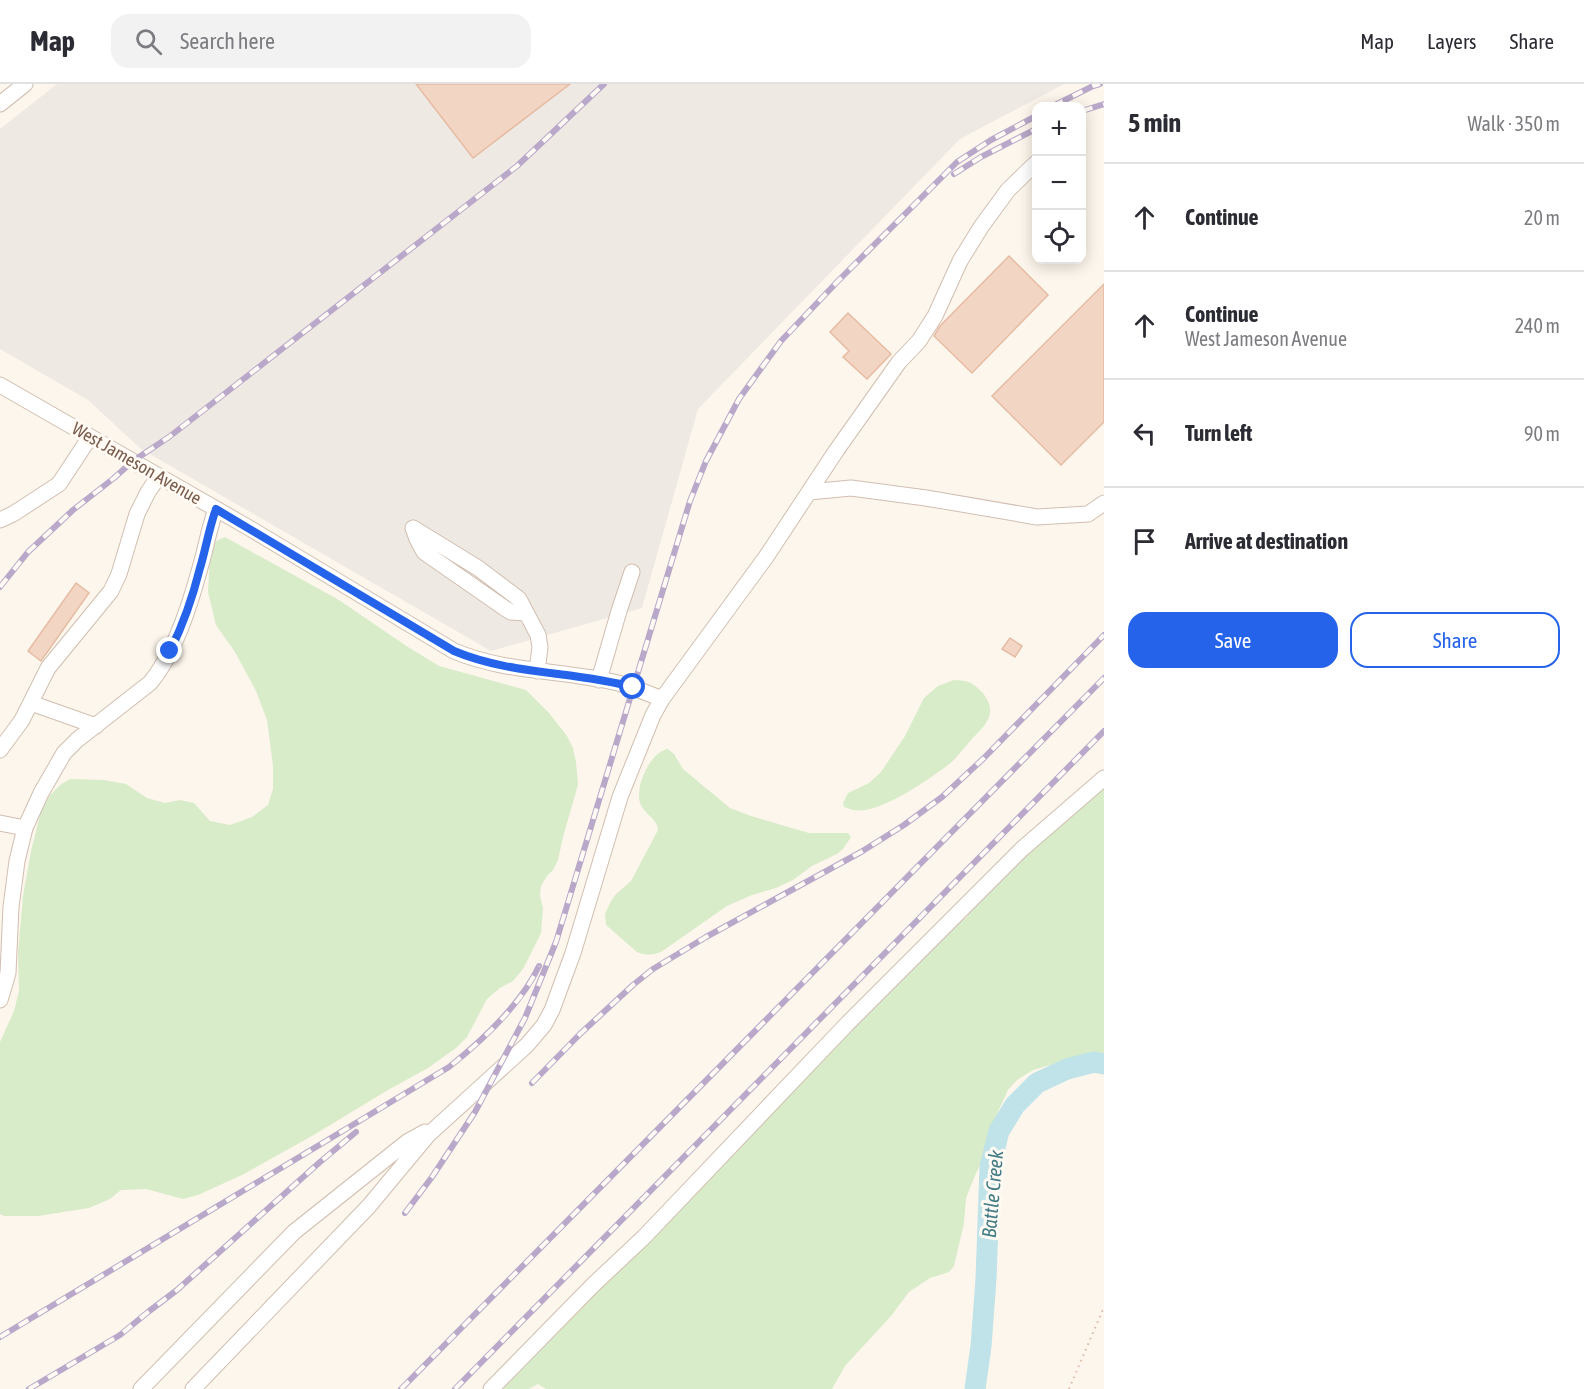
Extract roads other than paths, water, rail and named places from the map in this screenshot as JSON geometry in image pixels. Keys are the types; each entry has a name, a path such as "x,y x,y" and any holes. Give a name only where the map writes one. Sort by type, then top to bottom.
{"street":[{"path":"0,104 25,84"},
{"path":"193,1389 369,1206 438,1125 527,1045 544,1025 552,1010 573,953 620,797 653,715 662,699 766,557 899,362 919,341 935,316 960,261 981,227 1008,190 1032,168"},
{"name":"West Jameson Avenue","path":"0,385 216,509 454,651 486,662 633,687 662,699"},
{"path":"1,518 13,514 59,484 90,437"},
{"path":"0,750 22,720 48,668 111,591 119,574 137,514 159,476"},
{"path":"809,492 851,488 1037,517 1088,514 1104,503"},
{"path":"0,1000 8,973 13,886 17,861 26,828 41,793 64,753 77,740 150,683 161,667 184,619 216,509"},
{"path":"525,612 511,612 424,552 413,528 478,568 519,599 538,635 540,647 537,671"},
{"path":"599,680 632,572"},
{"path":"31,703 96,726"},
{"path":"491,1389 593,1285 645,1237 832,1040 1022,849 1104,778"},
{"path":"0,823 26,828"},
{"path":"141,1389 294,1232 407,1142 438,1125"}],"waterway":[{"name":"Battle Creek","path":"975,1389 986,1279 990,1167 999,1131 1015,1105 1037,1083 1067,1069 1094,1062 1104,1064"}],"railway":[{"path":"0,587 28,552 73,510 133,461 169,437 517,166 604,84"},
{"path":"1061,102 1100,84"},
{"path":"1086,110 1104,104"},
{"path":"405,1213 475,1112 525,1018 556,942 690,501 706,461 739,399 781,341 957,162 991,140 1032,118"},
{"path":"954,174 981,157 1032,131"},
{"path":"532,1083 580,1034 653,969 706,937 861,852 904,825 942,797 984,758 1104,635"},
{"path":"401,1389 1104,678"},
{"path":"455,1389 1104,731"},
{"path":"0,1337 449,1067 500,1021 522,995 539,966"},
{"path":"29,1389 120,1335 177,1290 356,1132"}]}
